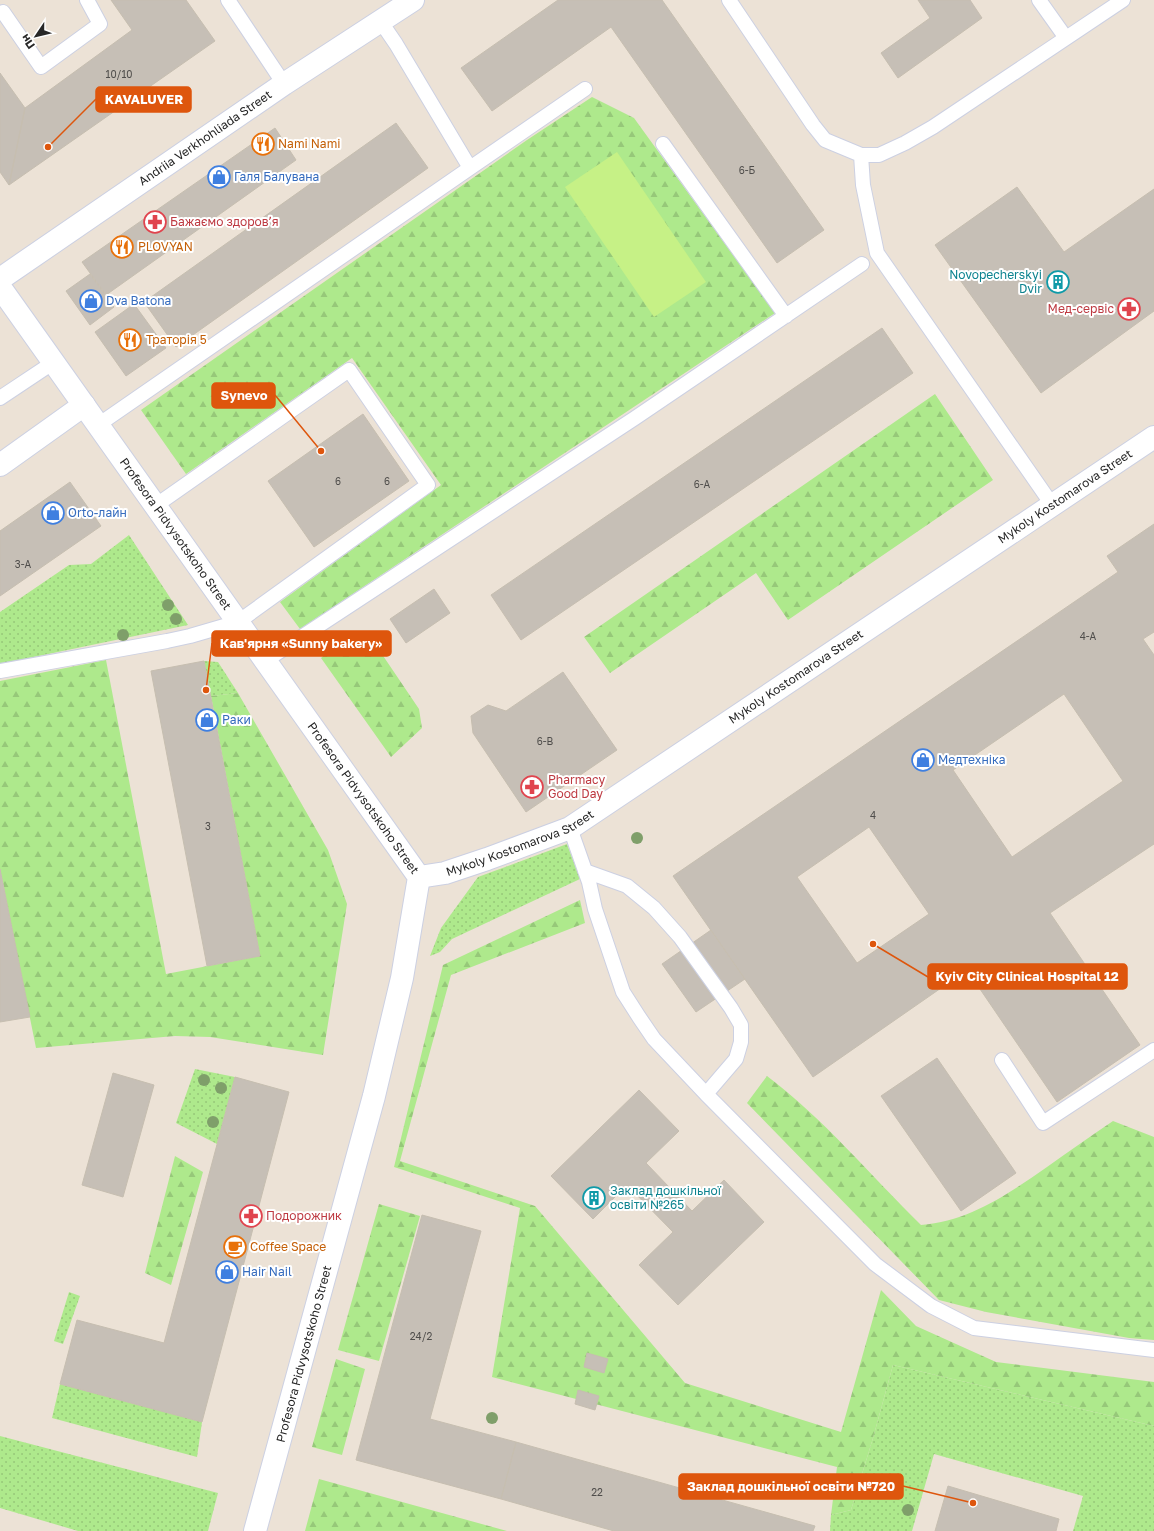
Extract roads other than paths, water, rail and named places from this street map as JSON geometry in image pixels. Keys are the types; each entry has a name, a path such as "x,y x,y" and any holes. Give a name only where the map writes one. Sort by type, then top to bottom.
{"street":[{"name":"Andriia Verkhohliada Street","path":"0,279 284,84 413,0"},
{"name":"Profesora Pidvysotskoho Street","path":"0,287 419,877 402,978 374,1096 255,1531"},
{"path":"0,465 84,405"},
{"name":"Mykoly Kostomarova Street","path":"419,877 452,871 570,828 1154,437"}],"lane":[{"path":"3,12 41,67 100,24 86,0"},
{"path":"228,0 284,84"},
{"path":"729,0 813,125 825,140 861,155 879,155 905,143 933,127 1123,0"},
{"path":"1039,0 1066,38"},
{"path":"381,22 396,44 470,168"},
{"path":"98,425 585,89"},
{"path":"663,144 786,316"},
{"path":"861,155 862,185 877,253 1053,506"},
{"path":"265,661 628,423 862,264"},
{"path":"0,398 54,362"},
{"path":"0,670 190,636 238,622 428,485 349,370 155,506"},
{"path":"570,828 586,871 595,909 623,992 654,1039 706,1094 874,1264 931,1306 974,1328 1154,1350"},
{"path":"586,871 627,886 654,908 680,937 731,1008 741,1025 741,1042 736,1060 706,1094"},
{"path":"1002,1060 1043,1123 1154,1050"}],"place":[{"name":"Nami Nami","path":"263,144"},
{"name":"KAVALUVER","path":"48,147"},
{"name":"Галя Балувана","path":"219,177"},
{"name":"Бажаємо здоровʼя","path":"155,222"},
{"name":"PLOVYAN","path":"122,247"},
{"name":"Novopecherskyi Dvir","path":"1058,282"},
{"name":"Dva Batona","path":"91,301"},
{"name":"Мед-сервіс","path":"1129,309"},
{"name":"Траторія 5","path":"130,340"},
{"name":"Synevo","path":"321,451"},
{"name":"Orto-лайн","path":"53,513"},
{"name":"Кав'ярня «Sunny bakery»","path":"206,690"},
{"name":"Раки","path":"207,720"},
{"name":"Медтехніка","path":"923,760"},
{"name":"Pharmacy Good Day","path":"532,787"},
{"name":"Kyiv City Clinical Hospital 12","path":"873,944"},
{"name":"Заклад дошкільної освіти №265","path":"594,1198"},
{"name":"Подорожник","path":"251,1216"},
{"name":"Coffee Space","path":"235,1247"},
{"name":"Hair Nail","path":"227,1272"},
{"name":"Заклад дошкільної освіти №720","path":"973,1503"}]}
